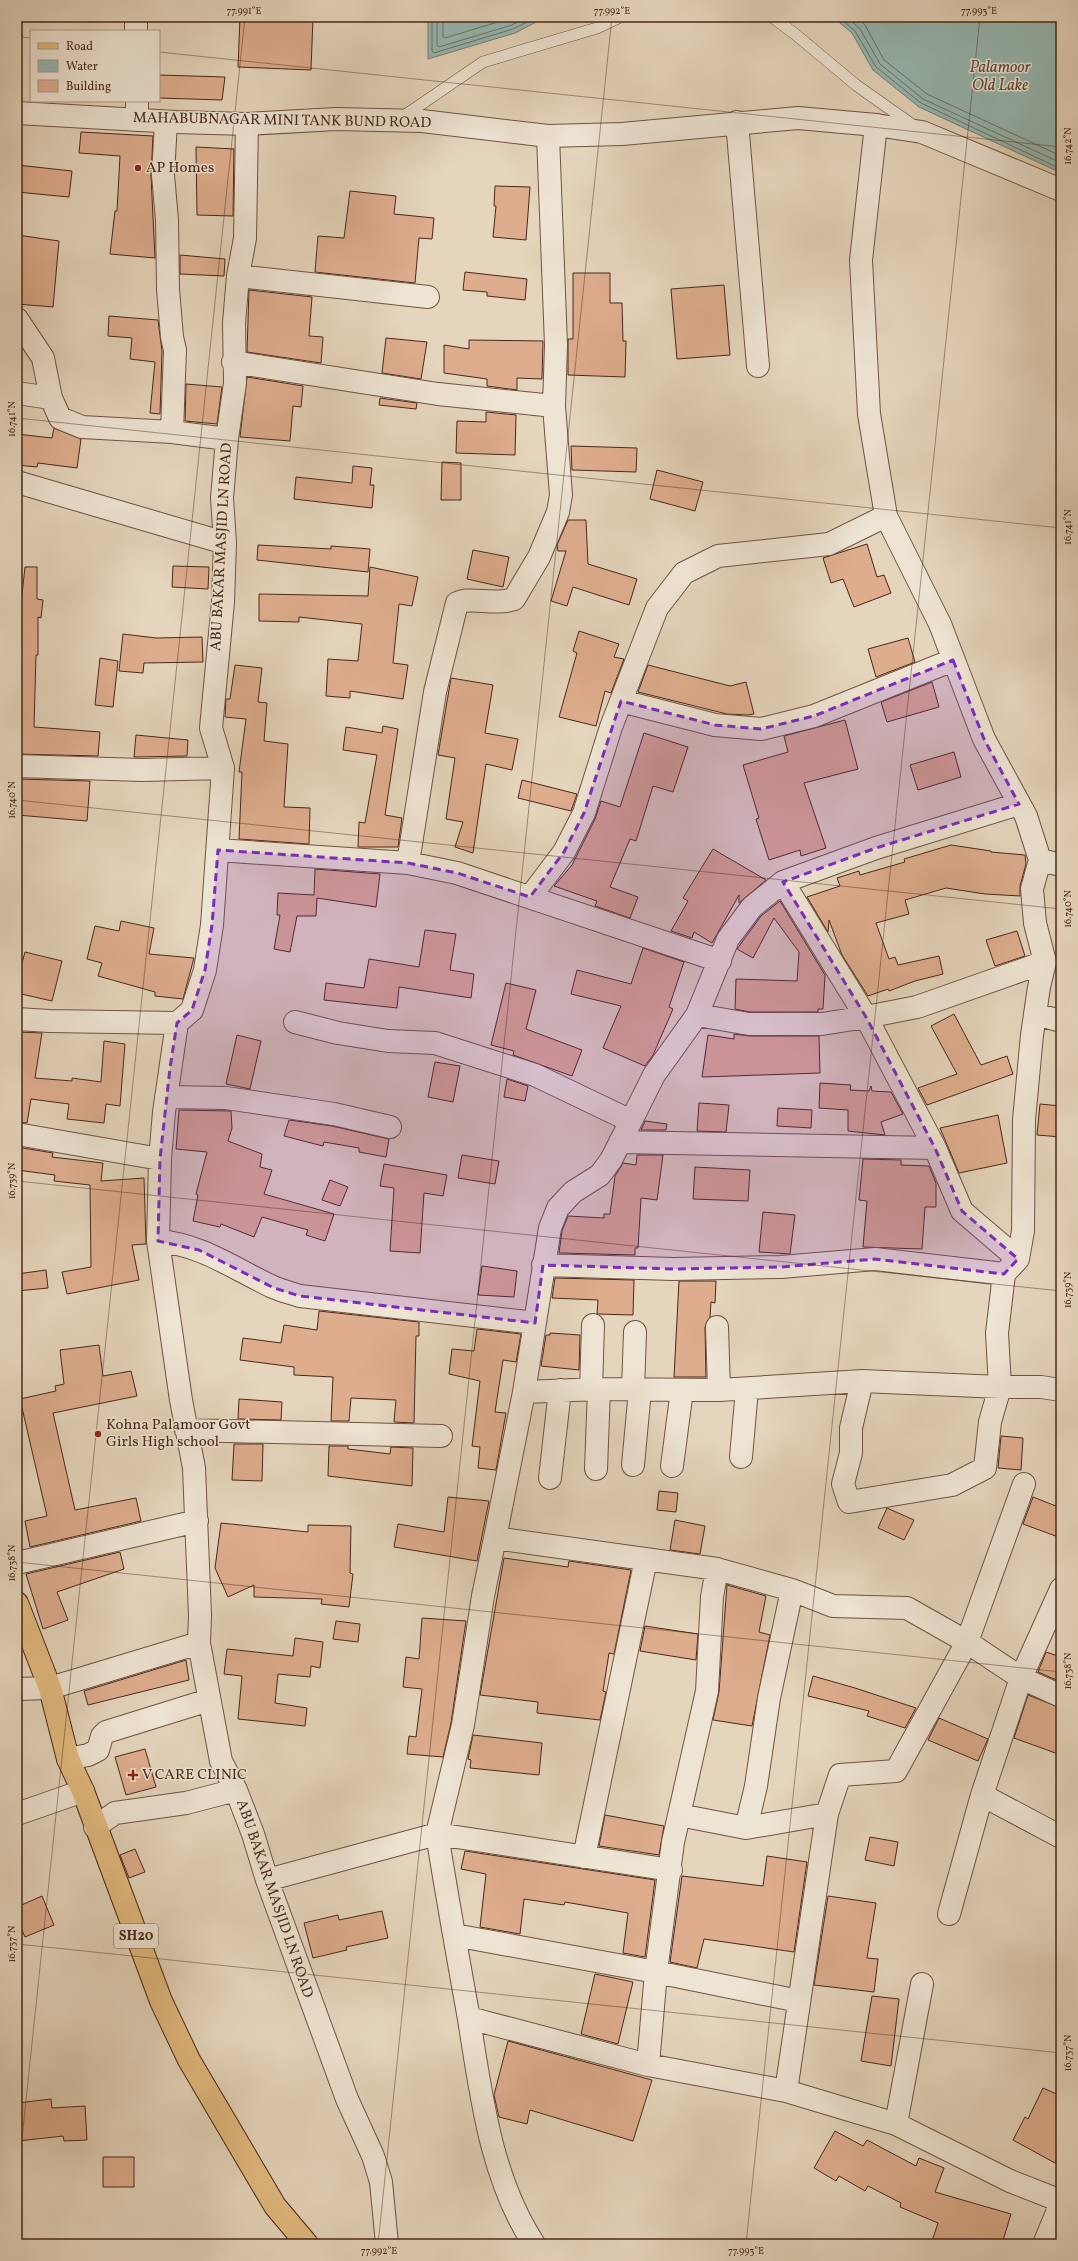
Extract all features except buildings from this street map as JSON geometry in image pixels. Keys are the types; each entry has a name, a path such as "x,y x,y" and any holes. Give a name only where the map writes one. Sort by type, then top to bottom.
{"main road":[{"name":"SH20","path":"17,1604 50,1688 68,1759 83,1792 161,2001 189,2060 275,2206 307,2244"}],"street":[{"path":"136,17 136,30"},
{"name":"MAHABUBNAGAR MINI TANK BUND ROAD","path":"17,113 137,110 166,122 247,124 336,119 422,121 548,136 622,134 737,122 798,118 876,125 922,132 1061,190"},
{"path":"166,122 162,175 167,220 168,289 172,337 175,350 172,432"},
{"path":"737,122 758,366"},
{"name":"ABU BAKAR MASJID LN ROAD","path":"247,124 245,238 238,276 234,324 233,362 235,383 227,439 222,498 225,543 223,602 211,728 222,768 218,850 212,924 205,970 192,1010 177,1023 166,1097 160,1159 158,1242 186,1430 194,1468 200,1615 199,1643 222,1761 236,1790 253,1834 267,1880 344,2092 375,2163 381,2182 387,2244"},
{"path":"862,1381 851,1428 851,1453 843,1484 849,1502 952,1485 985,1468 990,1422 1000,1388 998,1316 1011,1266 1024,1231 1024,1120 1035,1014 1045,962 1035,923 1032,889 1040,860 1026,816 984,739 940,624 886,516 869,414 861,260 876,125"},
{"path":"408,863 435,692 457,603 464,599 502,603 514,599 539,557 558,512 561,481 554,406 556,345 548,136"},
{"path":"238,276 428,297"},
{"path":"17,319 43,358 51,398 60,418 82,427 172,432 227,439"},
{"path":"233,362 438,394 554,406"},
{"path":"17,393 51,398"},
{"path":"17,482 225,543"},
{"path":"530,896 564,852 584,813 621,701 657,608 684,573 718,556 829,544 886,516"},
{"path":"621,701 715,725 761,729 814,716 954,660"},
{"path":"17,766 142,770 222,768"},
{"path":"534,2244 520,2223 505,2186 483,2108 437,1834 463,1725 483,1596 524,1392 542,1266 550,1228 558,1208 573,1192 600,1175 611,1160 654,1075 697,1015 720,962 728,939 752,906 783,882 876,848 1020,804"},
{"path":"218,850 408,863 457,873 530,896 720,962"},
{"path":"1040,860 1061,865"},
{"path":"783,882 866,1017 935,1148 962,1211 1011,1266"},
{"path":"697,1015 749,1024 822,1024 917,1007 1045,962"},
{"path":"1035,1014 1061,1021"},
{"path":"17,1019 177,1023"},
{"path":"295,1022 338,1033 388,1041 436,1043 535,1075 631,1121"},
{"path":"166,1097 226,1098 334,1114 390,1127"},
{"path":"17,1134 160,1159"},
{"path":"620,1142 935,1148"},
{"path":"158,1242 176,1242 199,1250 274,1288 300,1296 535,1323"},
{"path":"542,1266 673,1269 781,1267 875,1259 1011,1266"},
{"path":"593,1325 596,1469"},
{"path":"717,1327 719,1390"},
{"path":"633,1465 637,1390 635,1332"},
{"path":"524,1392 595,1389 719,1390 862,1381 1000,1388 1040,1387 1061,1390"},
{"path":"741,1457 747,1389"},
{"path":"550,1478 560,1390"},
{"path":"672,1466 682,1390"},
{"path":"186,1430 441,1436"},
{"path":"786,2091 827,1814 840,1774 896,1770 967,1642 1024,1484"},
{"path":"17,1563 197,1520"},
{"path":"495,1538 717,1569 792,1590 833,1606 907,1608 967,1642 1021,1678 1061,1696"},
{"path":"584,1857 646,1559"},
{"path":"648,2065 656,1972 671,1870 673,1842 707,1691 712,1597 717,1569"},
{"path":"949,1914 982,1795 1021,1678 1061,1588"},
{"path":"746,1828 756,1786 769,1698 792,1590"},
{"path":"17,1689 50,1688 199,1643"},
{"path":"68,1759 88,1755 98,1750 102,1736 106,1732 209,1700"},
{"path":"95,1827 115,1813 186,1803 236,1790"},
{"path":"17,1814 83,1792"},
{"path":"982,1795 1061,1837"},
{"path":"679,1815 746,1828 827,1814"},
{"path":"267,1880 437,1834 671,1870"},
{"path":"454,1935 656,1972 799,2001"},
{"path":"896,2124 922,1984"},
{"path":"468,2018 648,2065 786,2091 896,2124 1010,2181 1061,2202 1044,2244"}],"lane":[{"path":"397,120 483,62 597,28 620,17"},
{"path":"772,17 795,34 856,85 922,132"}],"highlighted area":[{"path":"953,660 984,739 1019,804 876,848 783,882 866,1017 935,1148 962,1211 1018,1259 1004,1274 875,1259 781,1267 673,1269 543,1265 535,1323 300,1296 274,1288 199,1250 158,1241 160,1159 170,1068 177,1023 192,1010 205,970 212,925 218,850 408,863 457,873 530,897 564,852 584,813 621,701 715,725 761,729 814,716"}],"water":[{"path":"428,17 546,17 515,33 428,59"},
{"name":"Palamoor Old Lake","path":"833,17 1061,17 1061,173 919,107 873,70 852,33"}],"place":[{"name":"AP Homes","path":"138,168"},
{"name":"Kohna Palamoor Govt Girls High school","path":"98,1434"},
{"name":"V CARE CLINIC","path":"133,1775"}]}
